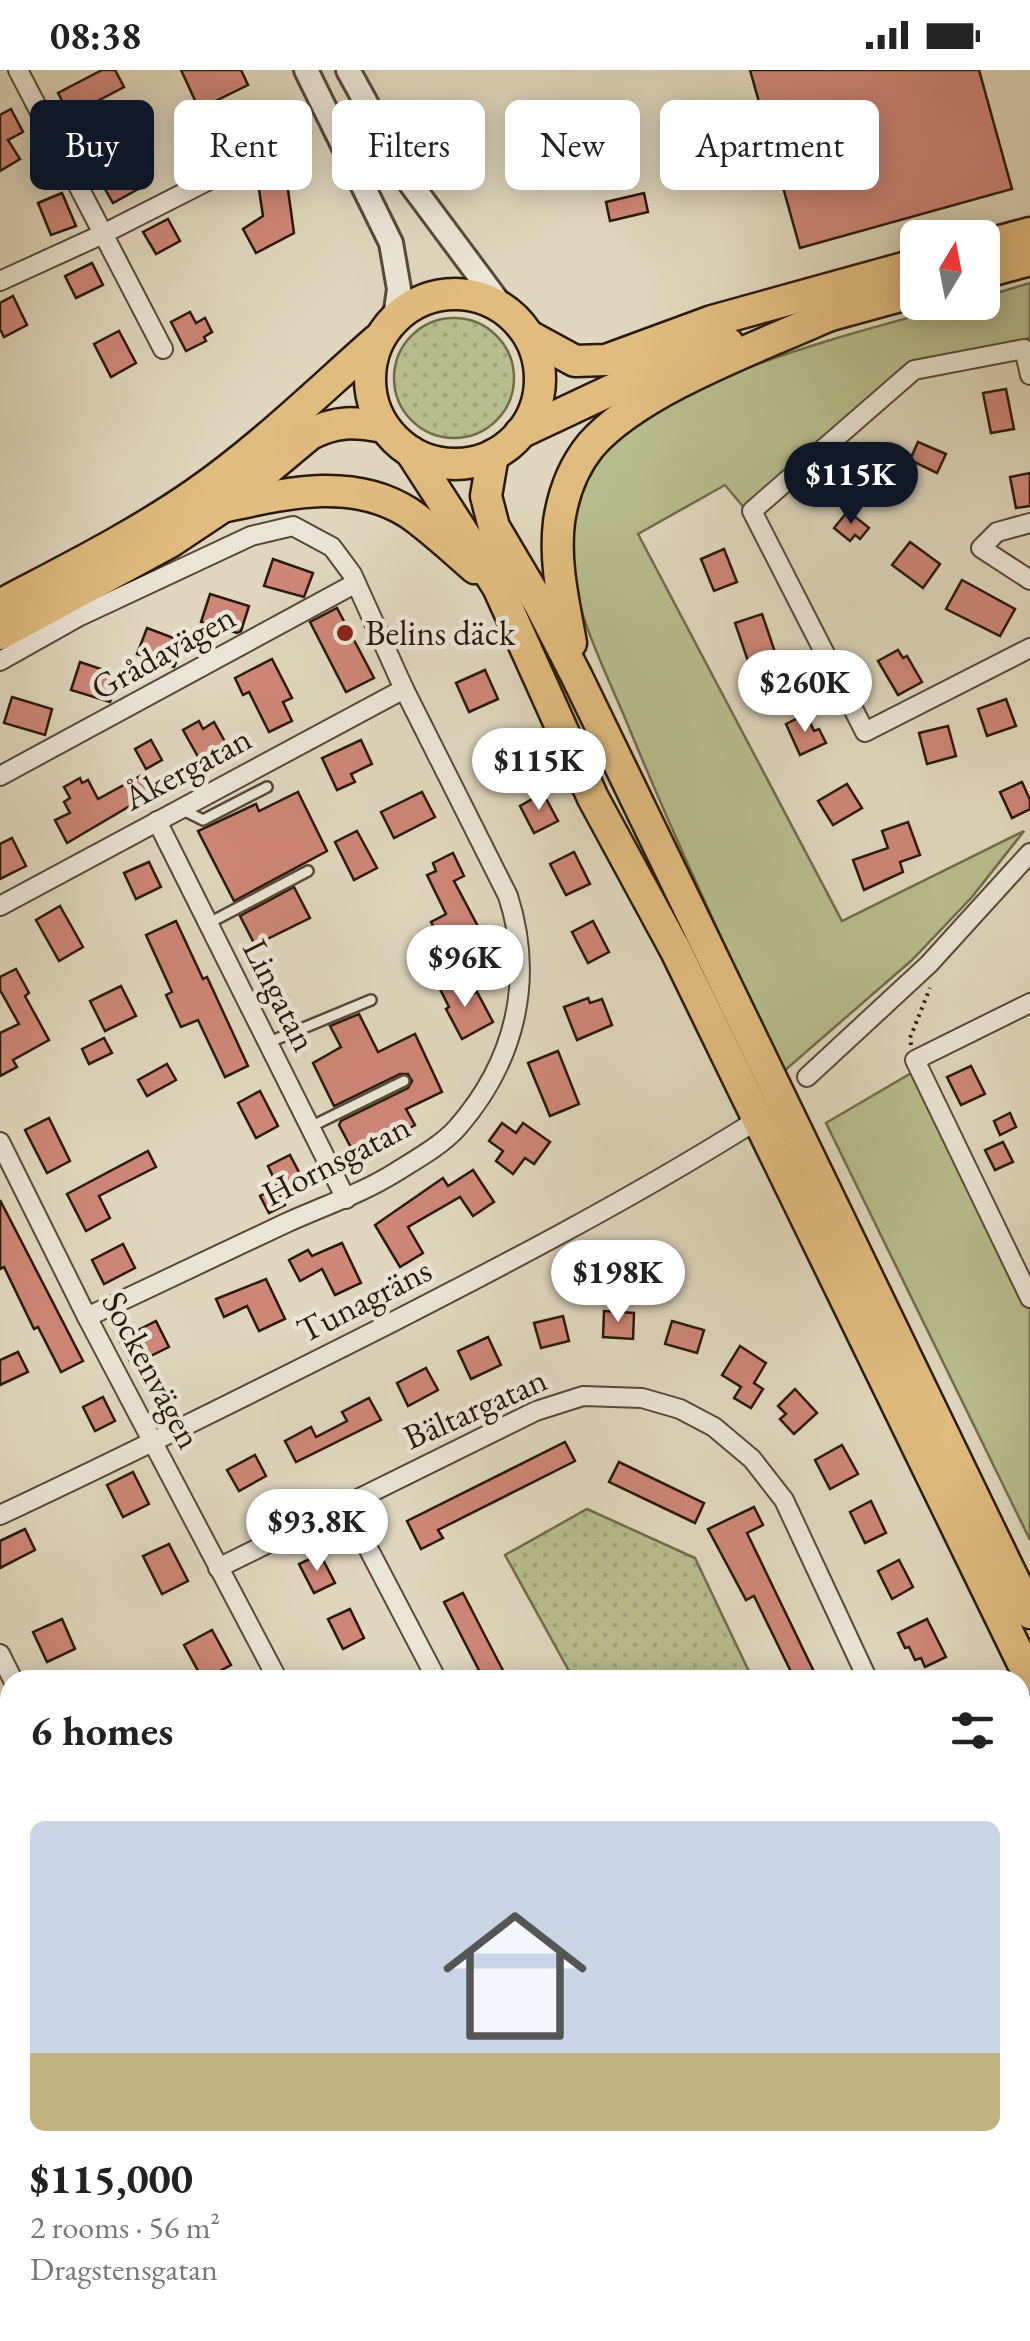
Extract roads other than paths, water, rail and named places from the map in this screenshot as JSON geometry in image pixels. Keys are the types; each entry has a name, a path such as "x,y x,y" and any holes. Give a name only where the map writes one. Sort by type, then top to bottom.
{"highway":[{"path":"1000,241 1030,233"},
{"path":"1000,268 1030,260"},
{"path":"0,605 139,530 197,493 240,460 420,300 448,293 477,296 503,308 529,336 575,361 606,360 712,321 900,269"},
{"path":"412,452 452,464 493,455 520,434 654,370 717,346 900,296"},
{"path":"577,678 560,582 558,543 565,494 592,444 635,410 678,386 832,314"},
{"path":"388,327 371,363 370,390 384,427 412,452 498,587 593,798 676,951 1026,1670"},
{"path":"520,434 534,412 540,386 538,360 529,336"},
{"path":"0,634 170,542 224,506 325,426 347,421 384,427"},
{"path":"493,455 486,496 494,527 577,678 1030,1613"},
{"path":"224,506 310,492 363,493 408,514 498,587"}],"street":[{"path":"18,70 163,349"},
{"path":"306,70 391,243 399,289 388,327"},
{"path":"348,70 410,183 503,308"},
{"path":"0,282 190,190"},
{"path":"1030,375 1024,349 914,370 752,511 865,732 1030,648"},
{"path":"1030,524 997,532 982,548 1030,580"},
{"name":"Hornsgatan","path":"0,661 80,616 251,536 294,526 332,546 356,583 404,689 508,896 518,927 522,968 517,1021 494,1079 455,1131 394,1174 346,1199 297,1218 87,1318"},
{"name":"Grådavägen","path":"0,776 356,583"},
{"name":"Åkergatan","path":"0,906 404,689"},
{"name":"Lingatan","path":"157,821 346,1199"},
{"path":"807,1078 929,964 1030,852"},
{"path":"1030,1002 915,1060 1030,1298"},
{"name":"Tunagräns","path":"0,1515 155,1442 638,1193 749,1125"},
{"name":"Sockenvägen","path":"0,1142 87,1318 273,1670"},
{"name":"Bältargatan","path":"218,1568 536,1411 584,1396 642,1398 680,1409 714,1427 752,1459 784,1500 863,1670"},
{"path":"345,1504 432,1670"}],"lane":[{"path":"180,809 203,820 267,787"},
{"path":"208,924 308,870"},
{"path":"267,1044 371,1000"},
{"path":"312,1126 404,1081"}],"place":[{"name":"Belins däck","path":"345,633"}]}
